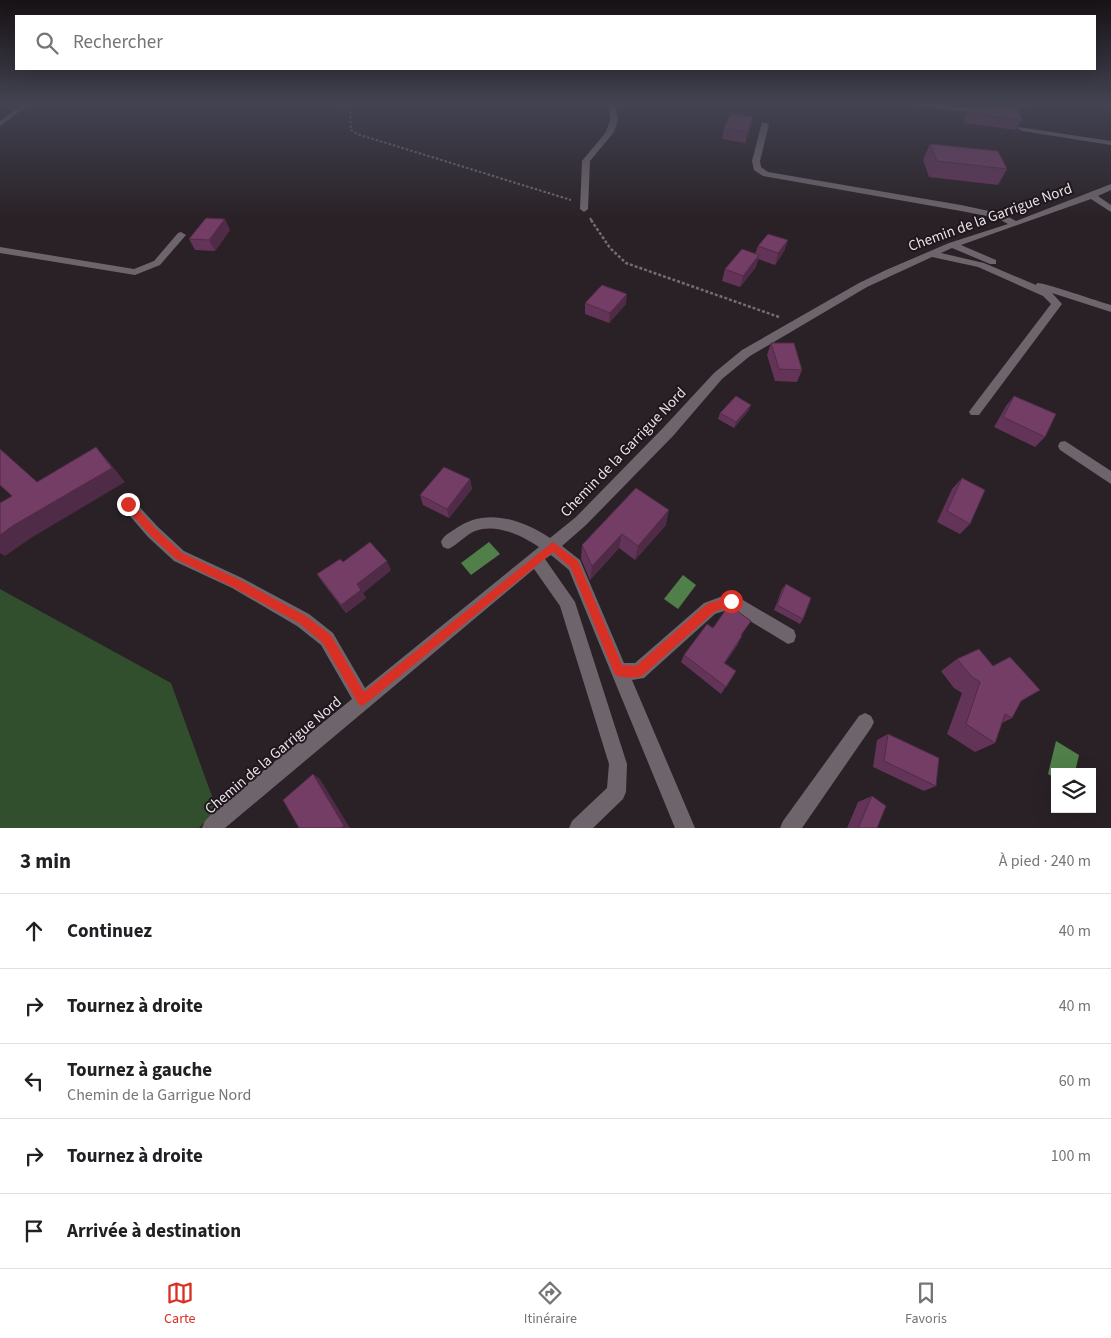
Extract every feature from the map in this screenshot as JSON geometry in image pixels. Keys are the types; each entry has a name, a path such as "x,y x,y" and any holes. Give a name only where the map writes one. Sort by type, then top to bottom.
{"street":[{"path":"584,209 586,161 602,143"},
{"path":"760,143 756,161 757,168 766,174 1000,216 1016,224"},
{"name":"Chemin de la Garrigue Nord","path":"212,828 223,816 582,521 668,432 718,376 746,353 863,285 931,254 1092,196 1111,187"},
{"path":"1092,196 1111,209"},
{"path":"0,250 135,272 157,264 181,235"},
{"path":"952,245 1068,296 1111,309"},
{"path":"931,254 981,265 1047,294 1057,304 975,412"},
{"path":"1064,446 1111,478"},
{"path":"128,504 153,532 179,556 237,584 302,620 327,639 363,701"},
{"path":"448,542 474,525 499,522 553,546 575,565 684,828"},
{"path":"536,560 567,602 618,764 616,792 579,828"},
{"path":"619,671 638,672 710,608 731,601 788,636"},
{"path":"790,828 866,722"}],"path":[{"path":"385,143 572,201 584,209 608,247 615,255 626,262 784,319 791,326"}],"shaded area":[{"path":"489,542 500,554 471,575 461,563"},
{"path":"683,575 696,585 678,609 664,599"},
{"path":"0,589 171,683 217,810 199,828 0,828"},
{"path":"1056,741 1079,755 1076,768 1051,768 1051,776 1048,774"}],"building":[{"path":"930,144 998,151 1007,169 937,161"},
{"path":"206,218 225,219 209,240 189,239"},
{"path":"768,234 788,240 778,253 758,246"},
{"path":"742,249 759,255 743,276 725,269"},
{"path":"602,285 627,294 610,313 585,303"},
{"path":"771,343 794,343 802,370 779,369"},
{"path":"736,396 751,405 736,422 720,413"},
{"path":"1014,396 1056,414 1045,437 1003,417"},
{"path":"96,447 112,468 0,535 0,503 12,496 0,485 0,449 37,482"},
{"path":"444,467 470,479 447,509 420,495"},
{"path":"962,478 985,490 970,524 947,511"},
{"path":"636,488 669,510 638,546 622,534 592,566 582,545"},
{"path":"370,542 387,561 357,584 361,590 341,605 317,574 340,559 343,562"},
{"path":"786,584 811,598 803,619 777,605"},
{"path":"729,605 751,621 724,663 736,671 726,687 684,655 707,624 713,628"},
{"path":"979,649 993,666 1010,657 1040,690 1021,701 1012,718 1005,714 995,743 966,724 980,682 971,676 957,659"},
{"path":"888,734 939,758 936,786 884,761"},
{"path":"313,774 344,826 341,828 299,828 283,800"},
{"path":"872,796 886,806 877,828 858,828"}],"route":[{"path":"128,504 153,532 179,556 237,584 302,620 327,639 363,701 553,546 575,565 619,671 638,672 710,608 731,601"}]}
